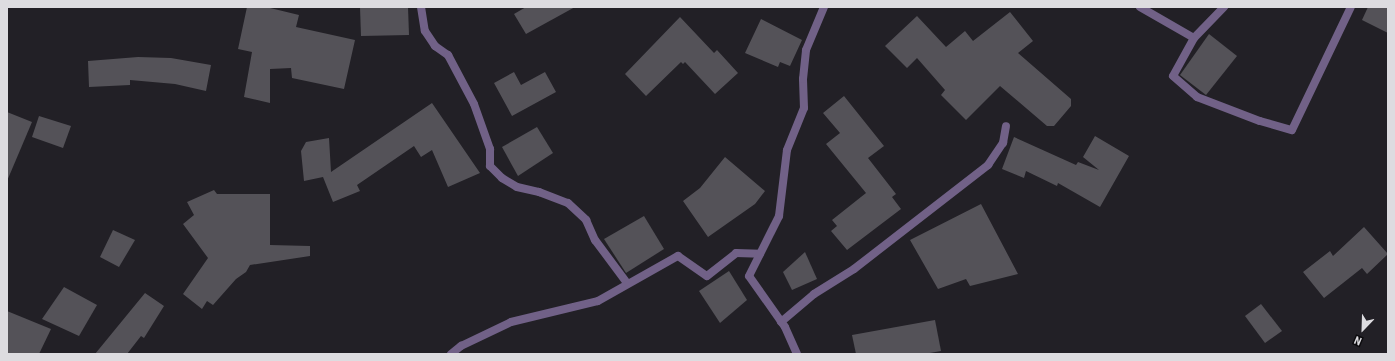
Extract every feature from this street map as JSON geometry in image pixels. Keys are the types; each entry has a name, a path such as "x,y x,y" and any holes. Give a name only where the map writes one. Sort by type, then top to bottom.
{"street":[{"path":"422,7 425,31 435,46 448,55 474,104 490,149 490,166 502,178 517,187 540,192 568,204 586,220 595,240 628,283"},
{"path":"798,354 781,322 749,276 779,216 787,150 804,108 803,79 806,50 824,7"},
{"path":"1140,7 1194,38"},
{"path":"1224,7 1194,38 1173,76 1197,97 1260,121 1292,130 1351,7"},
{"path":"781,322 814,294 854,269 988,165 1004,144 1006,126"},
{"path":"451,354 461,346 511,322 598,301 678,256 707,276 736,253 760,254"}],"building":[{"path":"247,7 266,7 299,15 296,27 355,40 344,89 292,78 291,68 270,69 270,103 244,97 252,52 238,49"},
{"path":"360,7 408,7 409,35 361,36"},
{"path":"526,7 575,7 526,34 514,14"},
{"path":"1368,7 1388,7 1388,33 1362,20"},
{"path":"1010,12 1033,41 1018,53 1071,99 1071,106 1054,126 1047,126 1000,86 966,120 941,95 945,90 917,58 907,68 885,46 917,16 946,47 965,31 973,41"},
{"path":"680,17 714,53 717,50 738,73 715,94 685,62 683,64 681,62 646,96 625,74"},
{"path":"761,19 802,40 790,66 780,62 778,67 745,53"},
{"path":"1209,34 1237,56 1206,95 1180,75"},
{"path":"138,57 171,58 211,65 206,91 175,84 130,80 130,85 89,87 88,61"},
{"path":"514,72 521,85 545,72 556,92 512,116 494,83"},
{"path":"844,96 884,146 868,158 896,194 892,197 901,209 847,250 831,231 837,226 832,220 866,193 826,144 840,133 823,113"},
{"path":"432,103 480,173 448,187 432,150 421,157 414,146 357,185 360,191 333,202 323,177 304,181 301,151 306,142 329,138 331,172"},
{"path":"7,112 32,122 7,181"},
{"path":"39,116 71,126 63,148 32,137"},
{"path":"537,127 553,153 518,176 502,147"},
{"path":"1095,136 1129,156 1100,207 1058,183 1057,186 1026,171 1024,178 1002,169 1014,137 1076,165 1078,162 1099,170 1083,157"},
{"path":"725,157 765,191 755,204 708,237 683,201 700,188"},
{"path":"214,190 217,194 270,194 270,245 310,246 310,256 250,265 246,272 236,279 213,305 207,301 202,309 183,294 208,258 183,224 194,215 187,202"},
{"path":"981,204 1018,274 970,286 966,279 938,289 910,240"},
{"path":"644,216 664,249 626,273 604,239"},
{"path":"1364,227 1388,254 1367,274 1362,268 1324,298 1303,272 1330,251 1333,256"},
{"path":"113,230 135,240 119,267 100,257"},
{"path":"805,252 817,279 792,290 783,272"},
{"path":"729,271 747,300 720,323 699,291"},
{"path":"64,287 97,305 79,336 42,319"},
{"path":"145,293 164,306 144,338 141,336 127,354 95,354"},
{"path":"1261,304 1282,331 1265,343 1245,316"},
{"path":"7,311 51,329 39,354 7,354"},
{"path":"935,320 941,351 924,354 856,354 852,335"}]}
